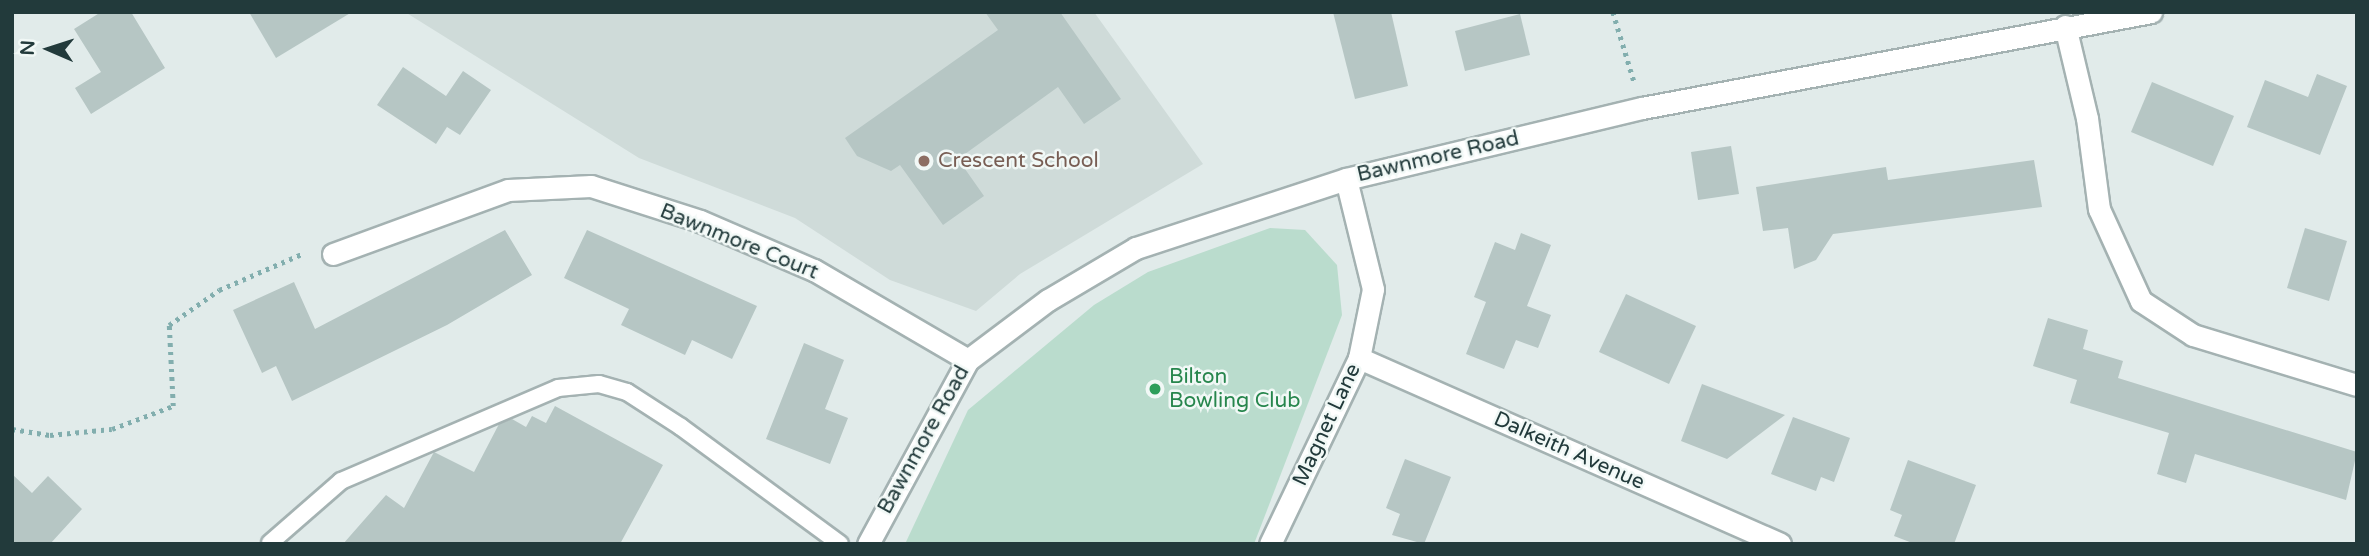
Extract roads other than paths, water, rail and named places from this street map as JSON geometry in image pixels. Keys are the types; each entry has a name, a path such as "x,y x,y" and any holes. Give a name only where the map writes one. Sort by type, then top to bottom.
{"street":[{"name":"Bawnmore Road","path":"868,544 968,360 1048,300 1136,248 1346,179 1642,108 2065,26 2151,12"},
{"path":"2065,26 2087,118 2099,209 2141,302 2193,335 2357,385"},
{"name":"Magnet Lane","path":"1270,544 1359,358 1373,289 1346,179"},
{"name":"Bawnmore Court","path":"333,254 508,190 591,187 700,221 814,270 968,360"},
{"name":"Dalkeith Avenue","path":"1359,358 1780,544"}],"lane":[{"path":"270,543 341,481 558,388 599,384 627,392 681,427 839,544"}],"place":[{"name":"Crescent School","path":"924,161"},
{"name":"Bilton Bowling Club","path":"1155,389"}]}
